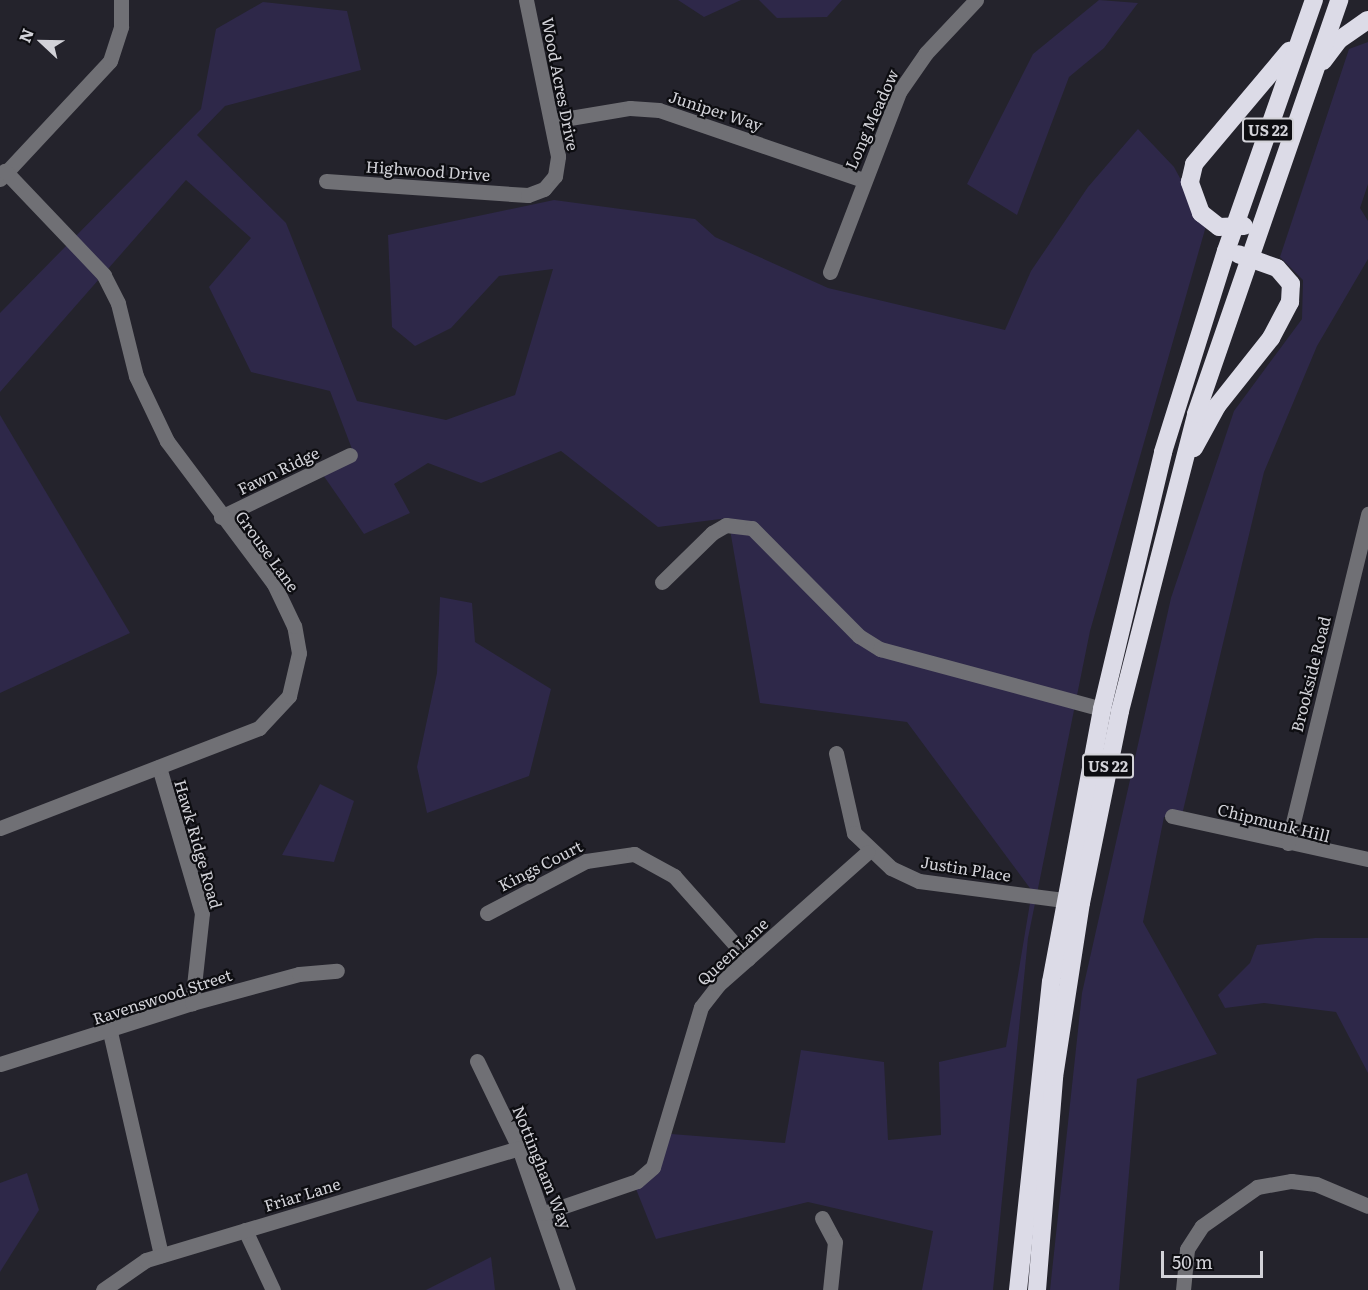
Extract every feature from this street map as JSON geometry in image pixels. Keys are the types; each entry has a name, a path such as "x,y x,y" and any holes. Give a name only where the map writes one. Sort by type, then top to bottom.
{"highway":[{"name":"US 22","path":"1018,1290 1033,1107 1064,900 1102,709 1164,452 1234,226 1314,0"},
{"name":"US 22","path":"1037,1290 1054,1077 1081,903 1120,711 1178,479 1258,225 1339,0"},
{"path":"1311,76 1339,40 1368,20"},
{"path":"1258,225 1234,226 1208,222 1193,203 1194,164 1265,86 1302,33"},
{"path":"1178,479 1216,406 1271,338 1290,302 1287,278 1248,256 1226,251"}],"street":[{"path":"3,175 110,61 121,27 121,0"},
{"name":"Wood Acres Drive","path":"526,0 552,121 558,169 544,189 528,195"},
{"name":"Long Meadow","path":"831,272 864,180 911,72 976,0"},
{"name":"Juniper Way","path":"552,121 630,108 659,110 864,180"},
{"name":"Grouse Lane","path":"0,828 259,729 279,711 296,679 297,635 286,604 167,441 136,376 118,303 104,274 3,175"},
{"name":"Highwood Drive","path":"326,181 528,195"},
{"name":"Fawn Ridge","path":"221,517 350,454"},
{"name":"Brookside Road","path":"1288,843 1368,514"},
{"path":"662,582 712,533 726,525 752,528 859,636 880,649 1102,709"},
{"path":"836,753 845,807 868,852"},
{"name":"Hawk Ridge Road","path":"159,767 202,913 192,1003"},
{"name":"Chipmunk Hill","path":"1172,816 1368,859"},
{"name":"Justin Place","path":"868,852 919,881 1064,900"},
{"name":"Queen Lane","path":"544,1213 645,1173 664,1144 701,1007 748,958 868,852"},
{"name":"Kings Court","path":"487,913 586,861 634,854 674,876 748,958"},
{"name":"Ravenswood Street","path":"0,1064 110,1032 192,1003 299,974 337,971"},
{"path":"110,1032 161,1256"},
{"name":"Nottingham Way","path":"477,1061 519,1148 544,1213 568,1290"},
{"name":"Friar Lane","path":"104,1290 134,1266 161,1256 519,1148"},
{"path":"1183,1290 1187,1249 1202,1226 1257,1187 1291,1181 1317,1184 1368,1206"},
{"path":"822,1218 835,1242 830,1290"},
{"path":"245,1230 273,1290"}],"shaded area":[{"path":"678,0 741,0 704,17"},
{"path":"759,0 842,0 827,17 777,18"},
{"path":"1099,0 1138,3 1104,48 1069,77 1017,215 967,184 1033,54"},
{"path":"263,2 347,11 361,70 225,106 197,135 286,223 357,401 446,420 515,395 553,269 499,276 451,328 415,346 392,327 388,235 554,200 695,219 715,237 828,288 1005,330 1031,271 1088,187 1138,129 1174,167 1206,226 1090,631 1028,938 993,1290 922,1290 933,1231 808,1202 656,1239 632,1179 655,1162 671,1134 785,1143 801,1050 884,1062 888,1140 941,1135 939,1062 1006,1047 1032,891 907,722 760,703 728,518 658,527 561,451 481,483 428,463 394,484 410,513 364,534 321,472 355,457 330,391 251,372 209,287 251,238 186,180 0,392 0,313 201,109 216,29"},
{"path":"1368,42 1368,184 1360,208 1368,221 1368,259 1317,346 1264,472 1181,819 1164,817 1143,922 1217,1054 1137,1079 1119,1290 1050,1290 1082,993 1171,598 1234,411 1302,319 1303,280 1280,257 1349,49"},
{"path":"0,415 130,633 0,693"},
{"path":"440,597 472,603 475,642 551,689 529,776 427,813 417,767 437,673"},
{"path":"320,784 354,801 334,862 282,855"},
{"path":"1315,938 1368,938 1368,1073 1336,1012 1264,1003 1225,1008 1218,995 1250,963 1257,945"},
{"path":"27,1173 39,1210 0,1272 0,1183"},
{"path":"491,1257 495,1290 426,1290"}]}
